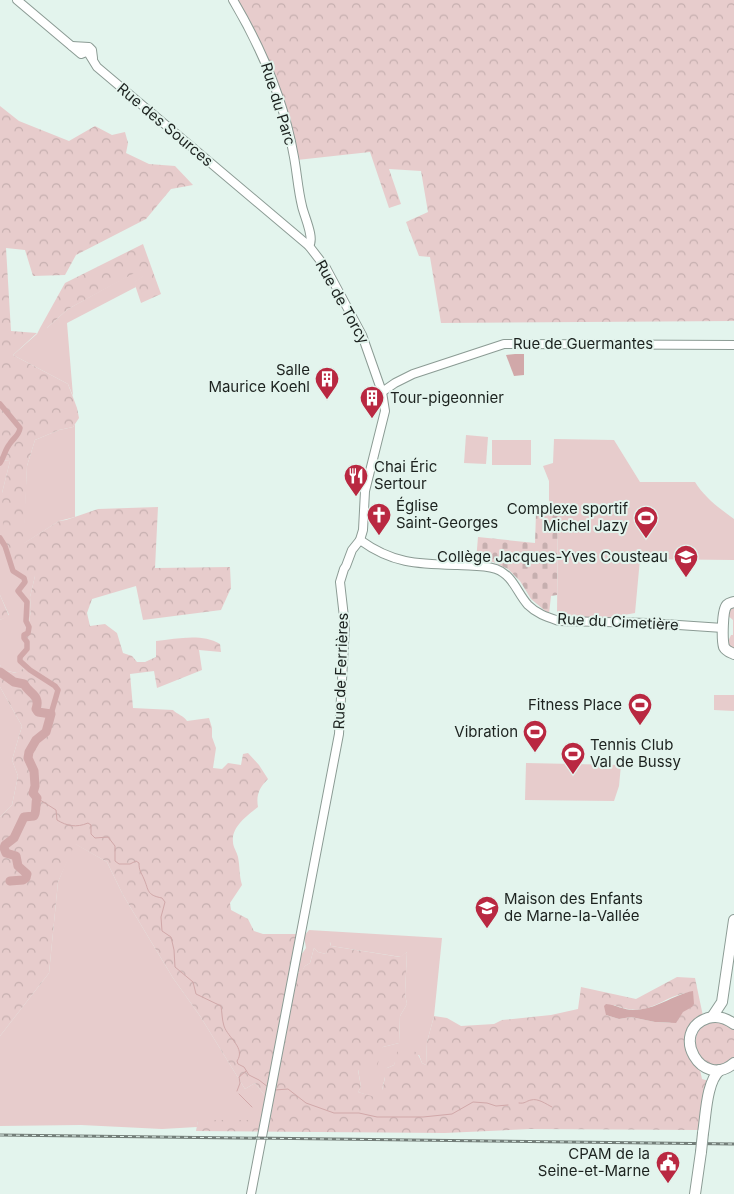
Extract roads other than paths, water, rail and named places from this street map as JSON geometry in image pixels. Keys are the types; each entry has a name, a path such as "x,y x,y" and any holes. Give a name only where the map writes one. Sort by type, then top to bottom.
{"main road":[{"path":"734,602 730,603 725,609 723,628 724,647 734,654"},
{"path":"720,1070 708,1069 695,1060 690,1037 698,1024 712,1017 722,1002 734,920"},
{"path":"722,1002 732,1022"},
{"path":"712,1017 724,1018 732,1022"},
{"path":"695,1194 710,1089 714,1077 720,1070 734,1063"},
{"path":"703,1066 710,1089"}],"street":[{"name":"Rue des Sources","path":"17,0 81,54 86,52 89,54 97,67 237,186"},
{"name":"Rue du Parc","path":"232,0 253,35 276,88 294,156 301,205 312,239 309,246"},
{"name":"Rue de Torcy","path":"237,186 309,246 326,268 362,334 382,392"},
{"name":"Rue de Guermantes","path":"382,392 413,374 477,354 496,346 513,343 734,345"},
{"name":"Rue de Ferrières","path":"251,1194 312,881 340,722 345,626 340,582 352,550 360,540 363,530 365,491 385,411 382,392"},
{"name":"Rue du Cimetière","path":"360,540 389,557 408,562 484,566 498,570 506,574 529,606 544,617 558,621 649,622 723,628"}],"waterway":[{"path":"0,404 20,428 0,463"},
{"path":"0,538 5,546 13,571 24,578 25,582 18,591 27,602 26,621 29,627 28,633 24,635 27,649 20,657 20,661 58,690 51,714"},
{"path":"0,672 14,682 24,684 36,698 36,709 38,712 51,714 46,732 36,740 29,752 28,758 34,771 35,786 33,793 37,798 35,814 34,816 24,817 14,838 4,848 6,853 16,856 18,866 27,874 23,880 10,881"},
{"path":"37,798 56,810 57,820 76,826 88,823 91,825 91,834 95,838 108,837 115,846 115,861 119,864 130,864 136,861 139,863 149,891 151,894 162,898 165,902 161,917 162,931 171,937 175,967 193,982 196,994 221,1006 224,1026 238,1047 238,1064 244,1067 249,1075 268,1087"},
{"path":"237,1091 240,1083 239,1077 246,1071"},
{"path":"275,1090 288,1089 306,1103 334,1113 359,1113 377,1117 423,1117 452,1114 473,1102 496,1106 508,1105"},
{"path":"239,1094 252,1107"},
{"path":"519,1103 536,1100 552,1107"}],"railway":[{"path":"0,1135 734,1144"}],"place":[{"name":"Salle Maurice Koehl","path":"327,400"},
{"name":"Tour-pigeonnier","path":"372,419"},
{"name":"Chai Éric Sertour","path":"356,497"},
{"name":"Église Saint-Georges","path":"379,536"},
{"name":"Complexe sportif Michel Jazy","path":"646,539"},
{"name":"Collège Jacques-Yves Cousteau","path":"686,578"},
{"name":"Fitness Place","path":"640,726"},
{"name":"Vibration","path":"535,753"},
{"name":"Tennis Club Val de Bussy","path":"573,775"},
{"name":"Maison des Enfants de Marne-la-Vallée","path":"487,929"},
{"name":"CPAM de la Seine-et-Marne","path":"668,1184"}]}
